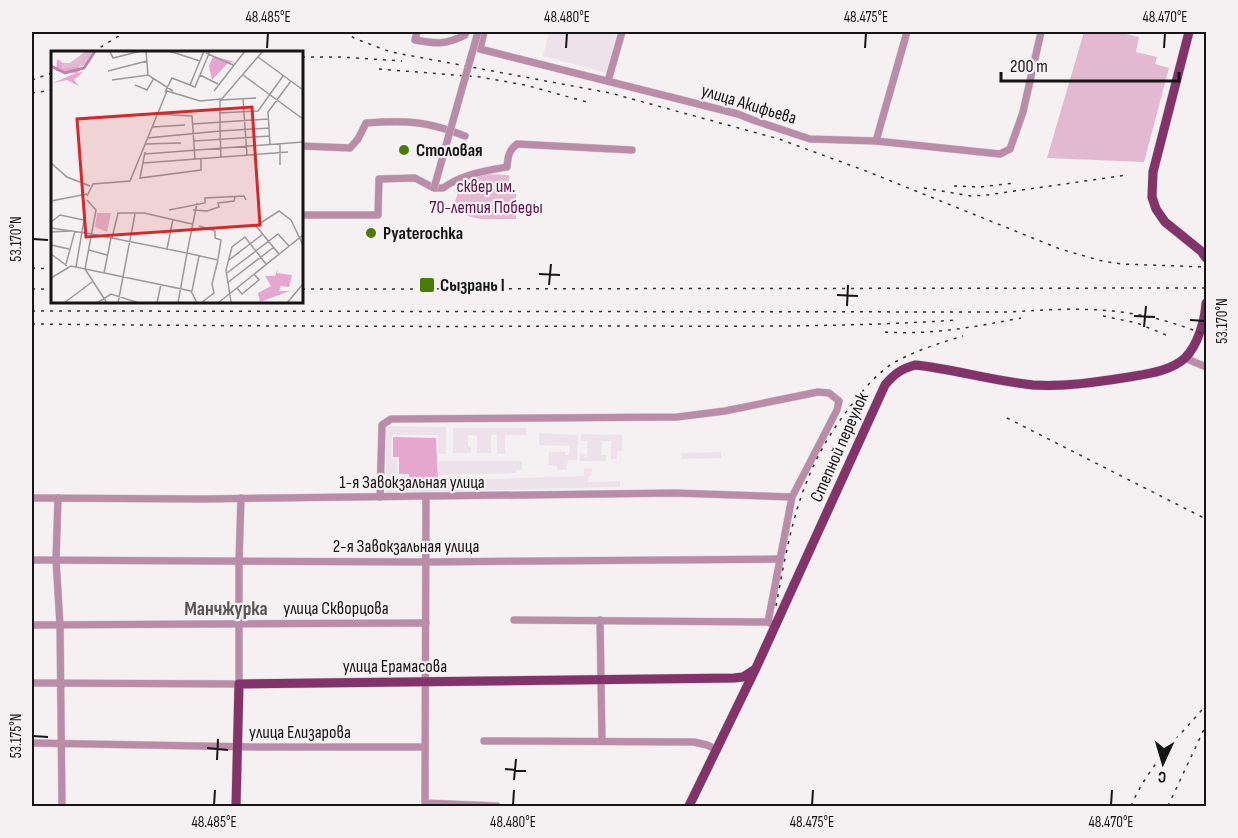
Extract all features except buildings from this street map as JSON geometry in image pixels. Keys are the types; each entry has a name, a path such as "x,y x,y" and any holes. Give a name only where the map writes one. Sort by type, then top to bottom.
{"main road":[{"path":"1189,32 1153,172 1152,197 1156,209 1165,222 1201,251 1206,258"},
{"path":"1185,358 1200,329 1206,305"},
{"name":"Степной переулок","path":"689,807 743,696 772,624 885,385 896,373 915,365 1033,385 1060,385 1144,374 1173,366 1185,358"},
{"name":"улица Ерамасова","path":"239,684 734,678 749,674 756,668"},
{"path":"734,678 742,684 743,696"},
{"path":"236,807 239,684"}],"street":[{"path":"417,32 415,40 433,43 448,43 465,35 466,32"},
{"path":"431,186 478,32"},
{"name":"улица Акифьева","path":"484,32 480,49 738,114 810,139 876,141 1000,154 1012,145 1023,112 1041,32"},
{"path":"608,81 622,32"},
{"path":"876,141 907,32"},
{"path":"303,146 350,147 358,139 366,123 407,120 445,128 465,136"},
{"path":"303,215 378,214 379,179 415,178 431,186 443,188 452,180 463,176 507,166 508,154 517,144 632,150"},
{"path":"1185,358 1206,368"},
{"path":"380,497 382,425 391,419 676,417 725,411 812,393 829,393 839,400 837,410 792,497 779,559 772,624 514,620"},
{"name":"1-я Завокзальная улица","path":"32,498 426,497 675,493 792,497"},
{"path":"426,497 424,803 496,807"},
{"path":"58,498 56,560 60,625 62,807"},
{"path":"239,684 238,561 241,498"},
{"name":"2-я Завокзальная улица","path":"32,560 426,562 779,559"},
{"path":"600,620 602,741"},
{"name":"улица Скворцова","path":"32,625 426,622"},
{"name":"улица Ерамасова","path":"32,683 239,684"},
{"path":"484,741 694,742 717,750"},
{"name":"улица Елизарова","path":"32,744 425,747"}],"shaded area":[{"path":"549,32 617,32 606,73 543,56"},
{"path":"386,426 446,427 446,454 438,454 438,435 392,435 391,459 397,459 397,476 408,476 408,486 436,486 436,481 584,476 584,469 592,468 588,482 620,481 620,487 386,493"},
{"path":"453,428 526,428 526,435 505,435 505,454 497,454 497,435 491,435 491,453 477,453 477,436 468,435 468,446 471,447 471,453 453,453"},
{"path":"539,433 578,435 577,460 568,460 566,470 557,470 557,466 548,465 549,452 565,452 565,455 569,455 570,446 539,445"},
{"path":"581,434 622,435 622,451 617,452 617,459 611,459 611,441 602,441 601,455 606,455 606,461 580,461 580,454 585,454 587,457 587,441 581,441"},
{"path":"393,437 436,438 438,479 434,479 434,484 410,484 409,474 399,474 399,457 393,457"},
{"path":"721,452 721,458 682,459 681,453"},
{"path":"438,461 522,461 522,470 517,470 515,473 438,475"}],"green space":[{"path":"1084,32 1118,32 1139,37 1136,52 1157,57 1155,64 1169,68 1144,162 1047,158"},
{"name":"сквер им. 70-летия Победы","path":"484,174 509,175 509,191 516,191 516,219 481,219 465,214 459,209 455,202 461,180"}],"railway":[{"path":"95,51 125,32"},
{"path":"344,32 391,52 610,93 779,139 866,171 1060,249 1102,261 1122,264 1206,267"},
{"path":"303,57 402,61"},
{"path":"379,69 480,77 525,85 587,102"},
{"path":"32,80 51,73"},
{"path":"32,93 51,90"},
{"path":"924,188 971,196 987,195 1127,175"},
{"path":"954,186 980,187 1014,183"},
{"path":"32,268 51,269"},
{"path":"303,289 1206,288"},
{"path":"32,289 51,289"},
{"path":"32,311 1010,312 1086,309 1156,318 1206,335"},
{"path":"1103,316 1137,323 1166,335"},
{"path":"885,332 937,331 1021,318"},
{"path":"32,324 736,326 957,320"},
{"path":"776,606 792,526 808,478 833,431 865,388 888,366 920,350 963,336"},
{"path":"1007,418 1206,519"},
{"path":"1131,806 1155,765 1206,705"},
{"path":"1168,806 1206,725"}],"place":[{"name":"Столовая","path":"404,150"},
{"name":"Pyaterochka","path":"371,233"},
{"name":"Сызрань I","path":"427,285"}],"district":[{"name":"Манчжурка","path":"226,608"}]}
